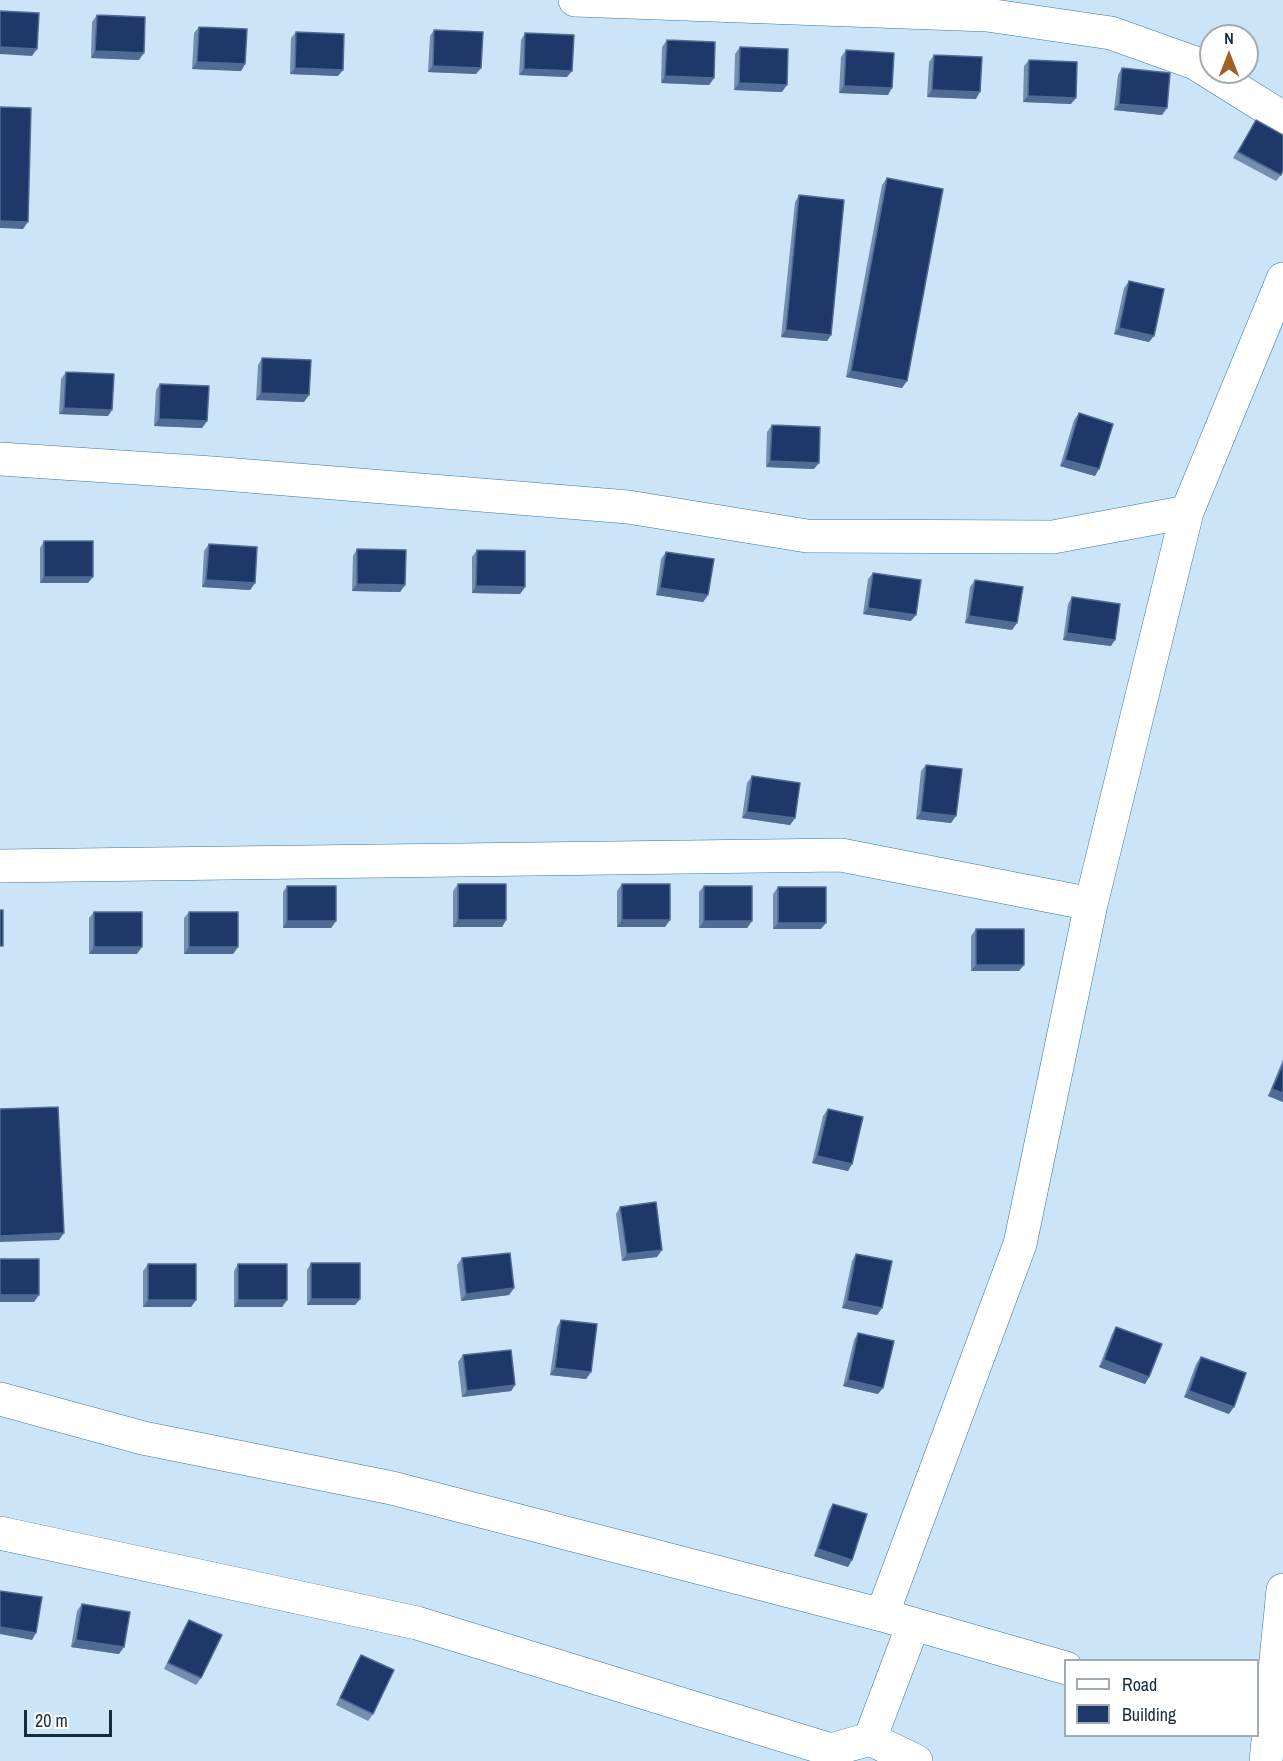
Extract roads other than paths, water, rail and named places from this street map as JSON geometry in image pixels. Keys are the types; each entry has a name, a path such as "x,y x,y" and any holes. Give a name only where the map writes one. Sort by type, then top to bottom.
{"street":[{"path":"575,0 987,15 1111,33 1195,63 1283,118"},
{"path":"882,1616 1020,1244 1091,904 1187,512 1283,279"},
{"path":"0,459 224,474 628,507 807,536 1053,537 1187,512"},
{"path":"0,866 841,855 1091,904"},
{"path":"0,1399 143,1438 392,1488 882,1616 1064,1668"},
{"path":"0,1533 417,1623 828,1756 870,1739 913,1625"},
{"path":"1266,1761 1264,1723 1283,1590"},
{"path":"870,1739 916,1761"}]}
